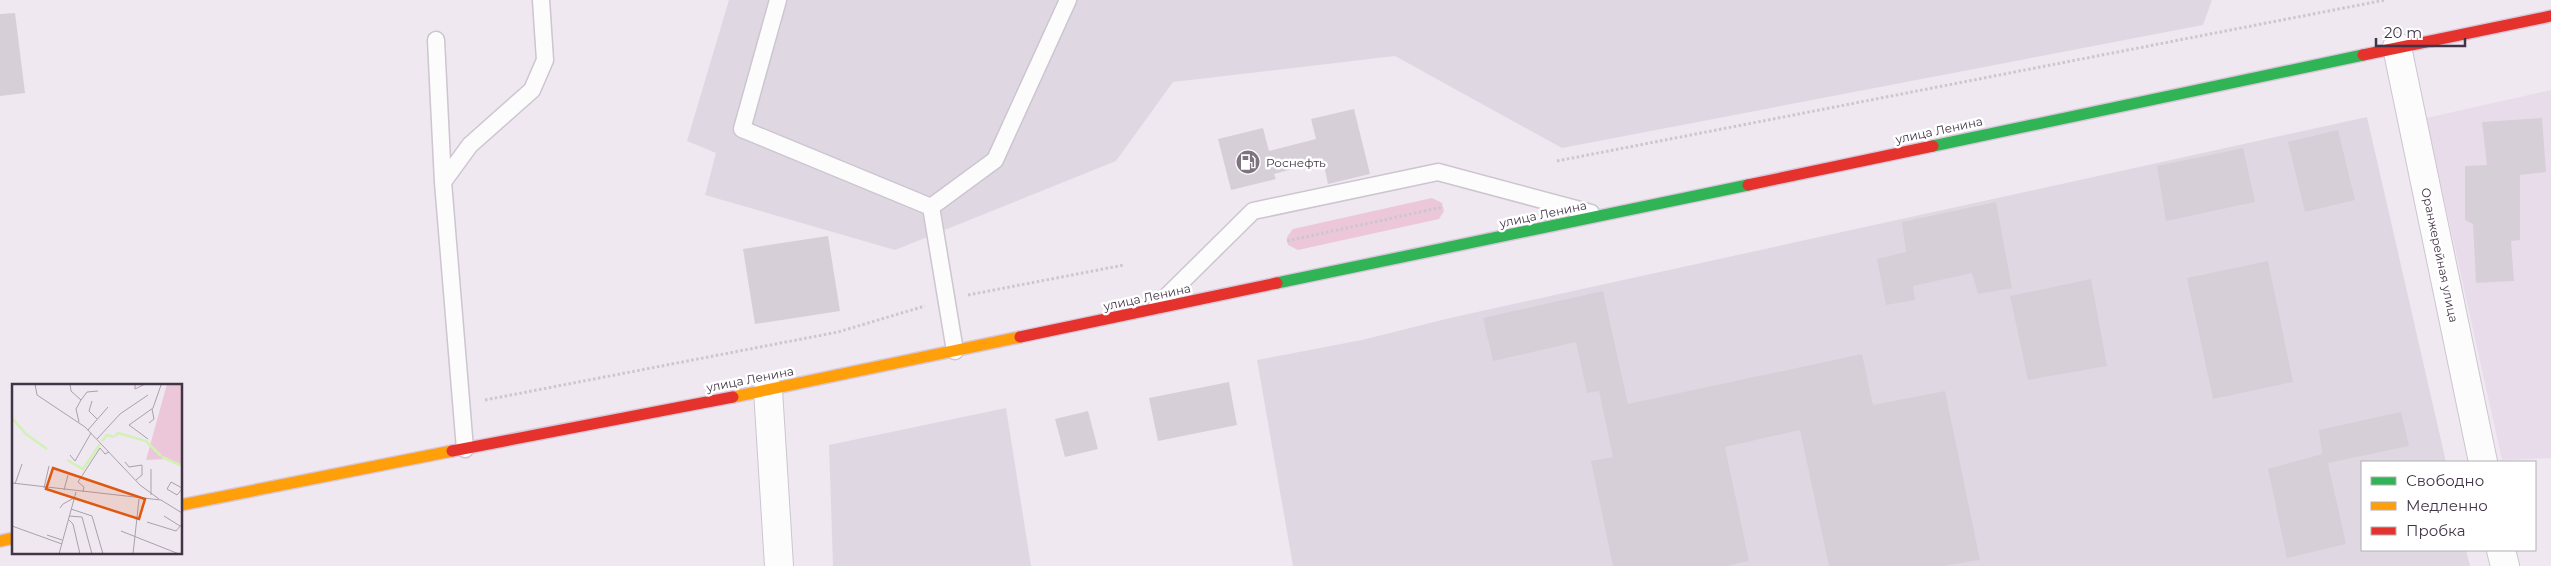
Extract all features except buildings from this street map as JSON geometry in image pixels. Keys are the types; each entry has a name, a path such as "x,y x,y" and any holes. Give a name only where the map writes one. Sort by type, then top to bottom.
{"main road":[{"name":"улица Ленина","path":"182,505 464,449 540,432 768,390 2551,16"}],"street":[{"name":"Оранжерейная улица","path":"2397,47 2483,461"},
{"path":"768,390 779,566"},
{"path":"2501,551 2505,566"}],"lane":[{"path":"443,182 470,145 532,90 545,60 541,0"},
{"path":"778,0 742,130 931,207"},
{"path":"931,207 995,160 1068,0"},
{"path":"436,40 443,182 464,449"},
{"path":"1153,310 1253,211 1438,172 1601,216"},
{"path":"931,207 956,351"}],"path":[{"path":"1557,161 2385,0"},
{"path":"1287,241 1443,207"},
{"path":"461,405 838,332 947,299 1124,265"}],"shaded area":[{"path":"729,0 2212,0 2203,25 1562,148 1395,56 1173,82 1116,161 895,250 705,195 716,153 687,141"},
{"path":"2551,90 2551,458 2502,460 2426,118"},
{"path":"2367,117 2446,461 2361,461 2361,551 2466,551 2470,566 1293,566 1257,360 1362,340 1450,318"},
{"path":"1432,198 1442,203 1444,211 1439,219 1298,250 1288,245 1287,237 1293,229"},
{"path":"1006,408 1031,566 833,566 829,445"}],"traffic: fast":[{"path":"1933,146 2363,55"},
{"path":"1277,283 1748,185"}],"traffic: slow":[{"path":"733,397 1020,337"},
{"path":"182,505 452,451"},
{"path":"0,541 12,538"}],"traffic: jam":[{"path":"2363,55 2551,16"},
{"path":"1748,185 1933,146"},
{"path":"1020,337 1277,283"},
{"path":"452,451 733,397"}],"place":[{"name":"Роснефть","path":"1248,162"}]}
